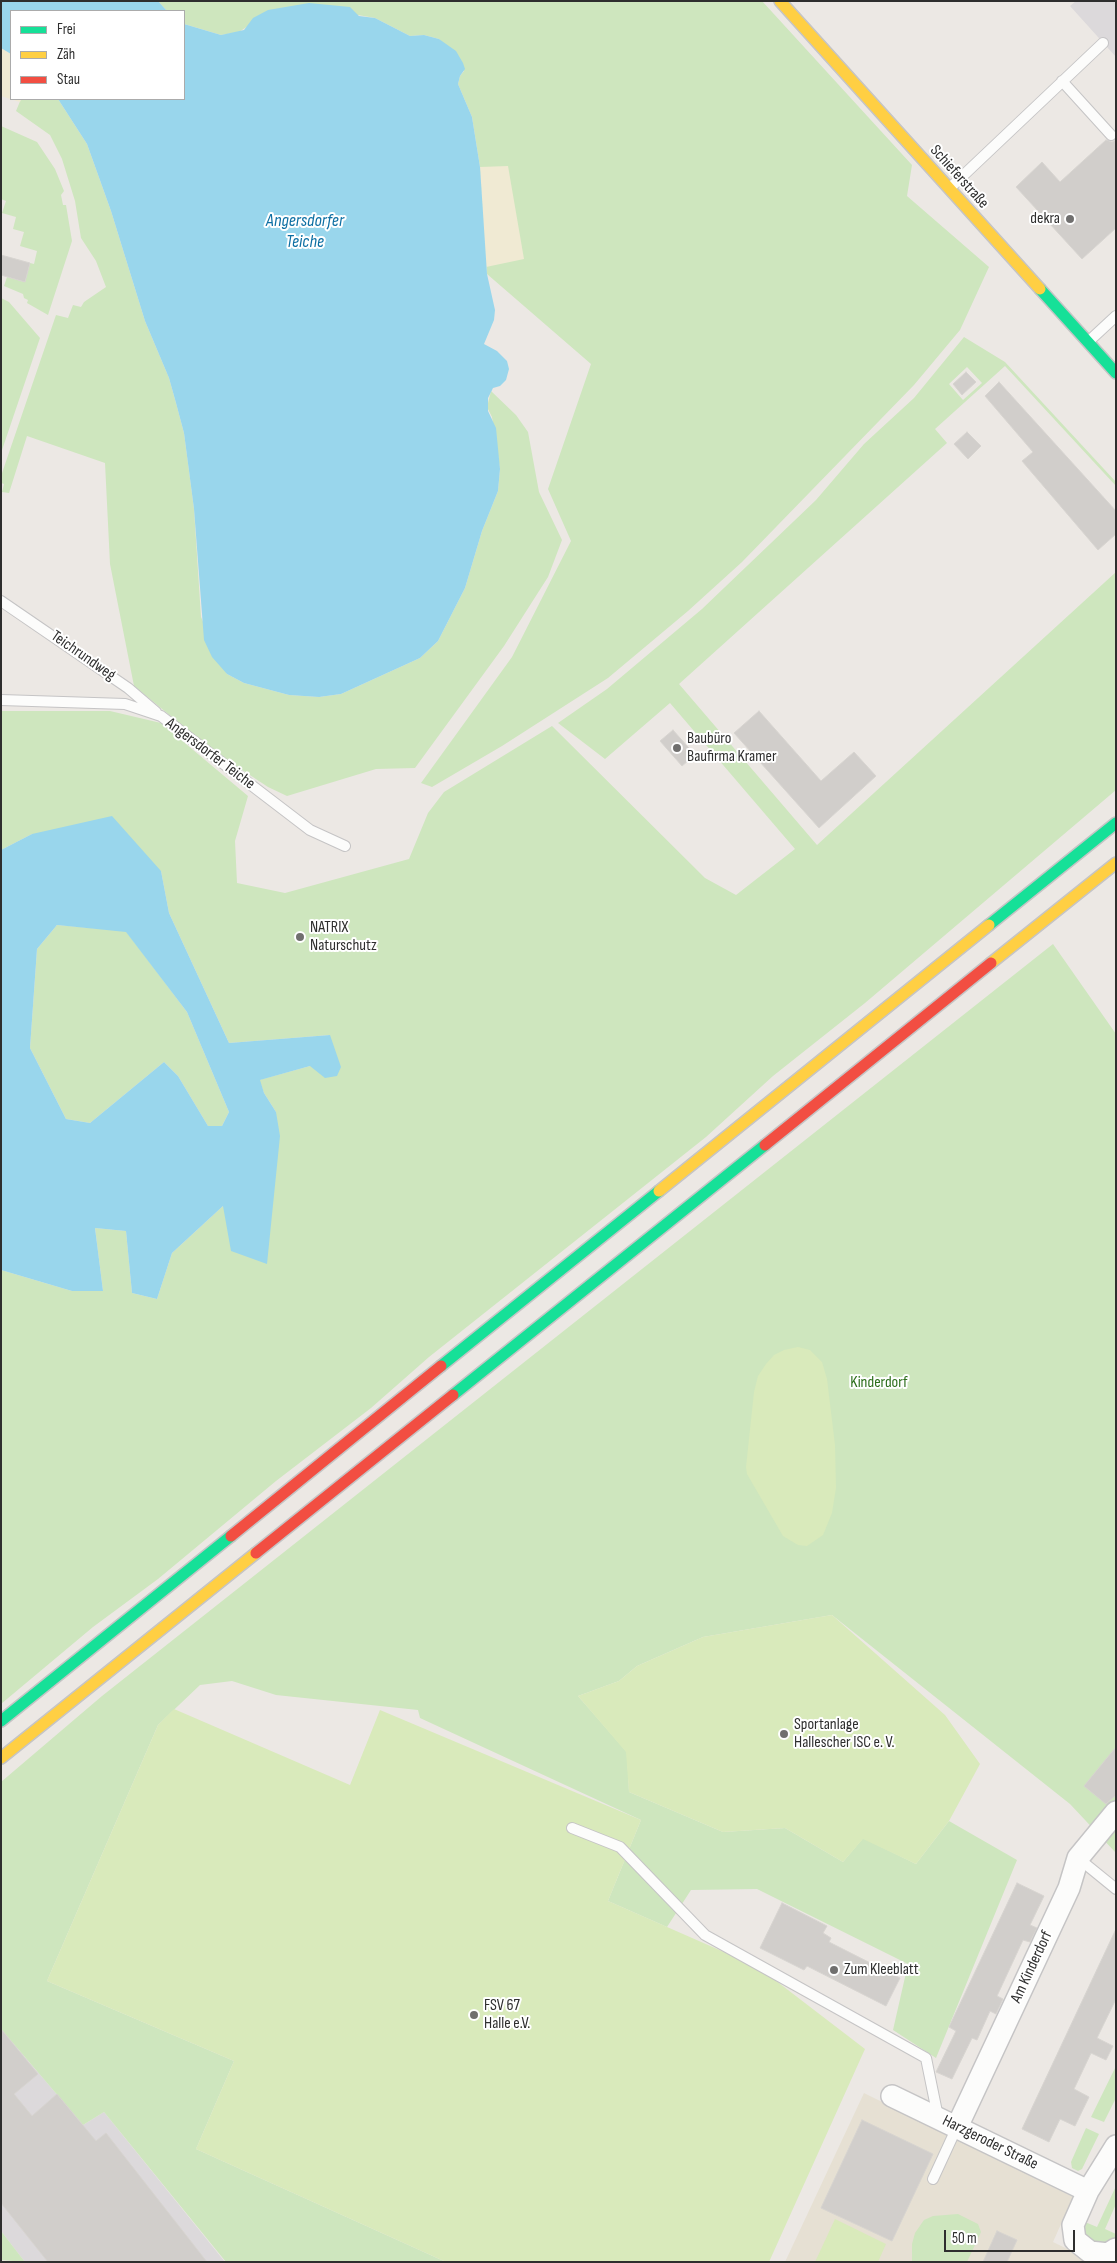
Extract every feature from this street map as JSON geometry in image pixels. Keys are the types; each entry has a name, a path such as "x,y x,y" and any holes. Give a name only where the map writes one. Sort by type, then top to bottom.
{"main road":[{"name":"Schieferstraße","path":"780,1 1116,373"},
{"path":"1,1721 1116,823"},
{"path":"1,1758 1116,863"}],"street":[{"name":"Am Kinderdorf","path":"957,2128 1069,1888 1078,1858 1116,1812"},
{"name":"Harzgeroder Straße","path":"892,2096 1088,2191"},
{"path":"1116,2146 1088,2191 1073,2224 1075,2240 1090,2252 1108,2254 1116,2249"}],"lane":[{"path":"948,189 1104,43"},
{"path":"1062,81 1111,135"},
{"path":"1088,342 1116,316"},
{"name":"Teichrundweg","path":"1,601 128,688 161,716"},
{"name":"Angersdorfer Teiche","path":"1,700 125,704 161,716 310,830 345,846"},
{"path":"572,1828 620,1846 706,1935 926,2058 938,2118"},
{"path":"1078,1858 1116,1889"},
{"path":"933,2180 957,2128"}],"shaded area":[{"path":"1076,1 1116,1 1116,57 1070,6"},
{"path":"1,2029 83,2125 104,2112 225,2262 25,2262 1,2231"},
{"path":"864,2093 1073,2197 1053,2242 1094,2262 785,2262"}],"green space":[{"path":"158,1 762,1 912,165 907,196 989,267 960,330 914,385 742,562 688,611 608,678 502,746 432,787 421,783 512,657 571,541 548,489 591,364 487,274 480,167 472,117 458,84 460,76 464,71 439,39 424,35 410,36 375,18 358,15 248,26 239,32 221,35 185,24 185,10 166,10"},
{"path":"21,100 59,100 87,144 111,211 145,321 169,378 184,433 194,509 201,617 227,674 244,683 289,695 319,697 341,694 420,658 438,641 465,588 482,531 498,491 500,469 492,417 487,407 491,391 516,415 528,432 539,492 562,540 548,577 504,646 415,768 376,769 287,796 268,787 212,750 134,686 110,564 105,463 27,436 9,493 2,492 4,484 1,483 1,476 56,315 68,318 73,305 81,307 84,302 106,287 96,261 81,238 75,201 62,159 50,135 16,111"},
{"path":"1,126 37,142 55,169 64,191 61,195 63,205 66,205 72,241 48,315 27,303 28,300 24,298 23,294 4,286 7,277 25,282 30,263 34,264 37,251 20,246 24,232 13,229 16,217 2,213 6,201 1,199"},
{"path":"1,298 9,302 40,338 1,453"},
{"path":"964,337 1005,362 1116,482 1116,486 1005,366 935,429 947,443 679,684 817,845 1116,572 1116,790 865,1003 773,1076 706,1137 429,1357 371,1408 276,1481 158,1579 93,1627 1,1704 1,1270 72,1291 103,1291 95,1228 126,1231 132,1293 157,1299 172,1253 223,1206 276,1112 264,1093 259,1080 310,1066 330,1035 229,1043 169,913 161,871 32,834 1,850 1,711 110,711 161,723 248,796 235,841 237,883 285,893 409,859 428,813 444,792 552,726 705,878 736,895 795,849 670,703 605,759 558,723 607,689 702,609 816,500 864,444 914,398","holes":["967,367 982,383 963,400 949,384"]},
{"path":"57,925 126,931 187,1012 229,1112 222,1126 208,1126 178,1076 164,1062 90,1123 66,1119 30,1048 37,949"},
{"name":"Kinderdorf","path":"1053,944 1116,1034 1116,1853 1070,1804 832,1615 703,1637 637,1666 619,1681 578,1696 627,1752 629,1792 723,1832 785,1828 843,1862 863,1838 916,1864 949,1821 1017,1860 936,2058 893,2030 908,1964 757,1889 691,1890 667,1927 608,1901 641,1820 420,1718 418,1710 276,1695 232,1681 200,1685 158,1725 47,1981 234,2061 196,2149 446,2262 226,2262 104,2112 83,2125 1,2029 1,1782 102,1696"},
{"path":"798,1347 810,1350 822,1362 827,1379 835,1445 836,1488 832,1513 823,1535 807,1546 798,1545 783,1536 747,1474 746,1467 754,1392 758,1376 774,1355 784,1350"},
{"name":"Sportanlage Hallescher ISC e. V.","path":"832,1615 945,1715 980,1764 949,1821 916,1864 863,1839 843,1862 785,1828 723,1832 629,1792 626,1752 578,1696 619,1681 637,1666 703,1637"},
{"name":"FSV 67 Halle e.V.","path":"174,1709 350,1785 380,1710 641,1820 608,1901 758,1967 865,2049 769,2262 446,2262 196,2149 234,2061 47,1981 158,1725"},
{"path":"1116,2066 1116,2098 1104,2122 1091,2117"},
{"path":"1086,2128 1099,2134 1082,2169 1078,2171 1072,2168 1071,2162"},
{"path":"1116,2186 1116,2204 1105,2229 1116,2234 1116,2239 1104,2246 1087,2240 1084,2232 1085,2222 1097,2227"},
{"path":"958,2214 978,2224 981,2232 967,2262 912,2262 912,2244 915,2233 924,2220 933,2216"},
{"path":"835,2219 886,2244 878,2262 815,2262"},
{"path":"1,2231 25,2262 1,2260"}],"sand":[{"path":"1,48 10,53 10,99 1,96"},
{"path":"508,166 524,259 486,267 480,167"}],"water":[{"path":"1,1 158,1 166,10 10,10 10,53 1,48"},
{"name":"Angersdorfer Teiche","path":"309,3 350,7 359,16 375,18 410,36 424,35 439,39 456,51 465,69 460,76 458,84 472,117 480,167 487,274 495,310 494,320 484,344 497,351 507,361 509,369 506,380 500,386 493,388 488,398 488,411 496,428 500,469 498,491 482,531 465,588 438,641 420,658 341,694 319,697 289,695 244,683 227,674 212,657 204,640 194,509 184,433 176,403 169,378 145,321 111,211 87,144 59,100 185,100 185,24 221,35 244,30 253,18 268,10"},
{"path":"112,816 161,871 169,913 229,1043 330,1035 341,1067 337,1076 325,1078 310,1066 260,1080 264,1093 276,1112 280,1136 267,1264 231,1251 223,1206 172,1253 157,1299 132,1293 126,1231 95,1228 103,1291 72,1291 1,1270 1,850 32,834","holes":["57,925 126,932 187,1012 229,1112 222,1126 208,1126 178,1076 164,1062 90,1123 66,1119 30,1048 37,949"]}],"building":[{"path":"1106,140 1112,142 1116,140 1116,228 1082,259 1016,187 1042,162 1060,182"},
{"path":"1,255 30,263 25,282 1,275"},
{"path":"966,372 976,382 962,395 953,384"},
{"path":"999,382 1116,511 1116,534 1098,550 1022,461 1033,452 985,396"},
{"path":"967,432 981,446 968,459 954,444"},
{"path":"759,711 821,781 854,752 876,776 819,828 734,733"},
{"name":"Baubüro Baufirma Kramer","path":"673,730 695,755 682,766 660,741"},
{"path":"1116,1747 1116,1795 1106,1804 1084,1786"},
{"path":"1017,1883 1044,1896 1030,1925 1037,1928 1030,1942 1023,1940 997,1996 1003,1999 996,2014 990,2011 977,2040 972,2038 952,2079 936,2072 956,2031 949,2027"},
{"path":"782,1903 827,1926 823,1933 831,1938 829,1942 900,1978 886,2006 807,1966 804,1970 760,1948"},
{"path":"1116,1929 1116,1999 1097,2038 1113,2046 1106,2060 1091,2053 1074,2089 1089,2097 1075,2126 1060,2119 1049,2142 1022,2129"},
{"path":"1,2029 38,2074 14,2094 32,2116 57,2094 96,2141 106,2133 207,2262 48,2262 1,2203"},
{"path":"862,2120 933,2154 892,2241 821,2208"},
{"path":"997,2231 1017,2240 1007,2262 983,2262"}],"traffic: fast":[{"path":"1040,289 1116,373"},
{"path":"989,925 1116,823"},
{"path":"453,1395 765,1145"},
{"path":"441,1366 659,1191"},
{"path":"1,1721 231,1536"}],"traffic: slow":[{"path":"780,1 1040,289"},
{"path":"991,963 1116,863"},
{"path":"659,1191 989,925"},
{"path":"1,1758 256,1553"}],"traffic: jam":[{"path":"765,1145 991,963"},
{"path":"231,1536 441,1366"},
{"path":"256,1553 453,1395"}],"place":[{"name":"dekra","path":"1070,219"},
{"name":"Baubüro Baufirma Kramer","path":"677,748"},
{"name":"NATRIX Naturschutz","path":"300,937"},
{"name":"Sportanlage Hallescher ISC e. V.","path":"784,1734"},
{"name":"Zum Kleeblatt","path":"834,1970"},
{"name":"FSV 67 Halle e.V.","path":"474,2015"}]}
